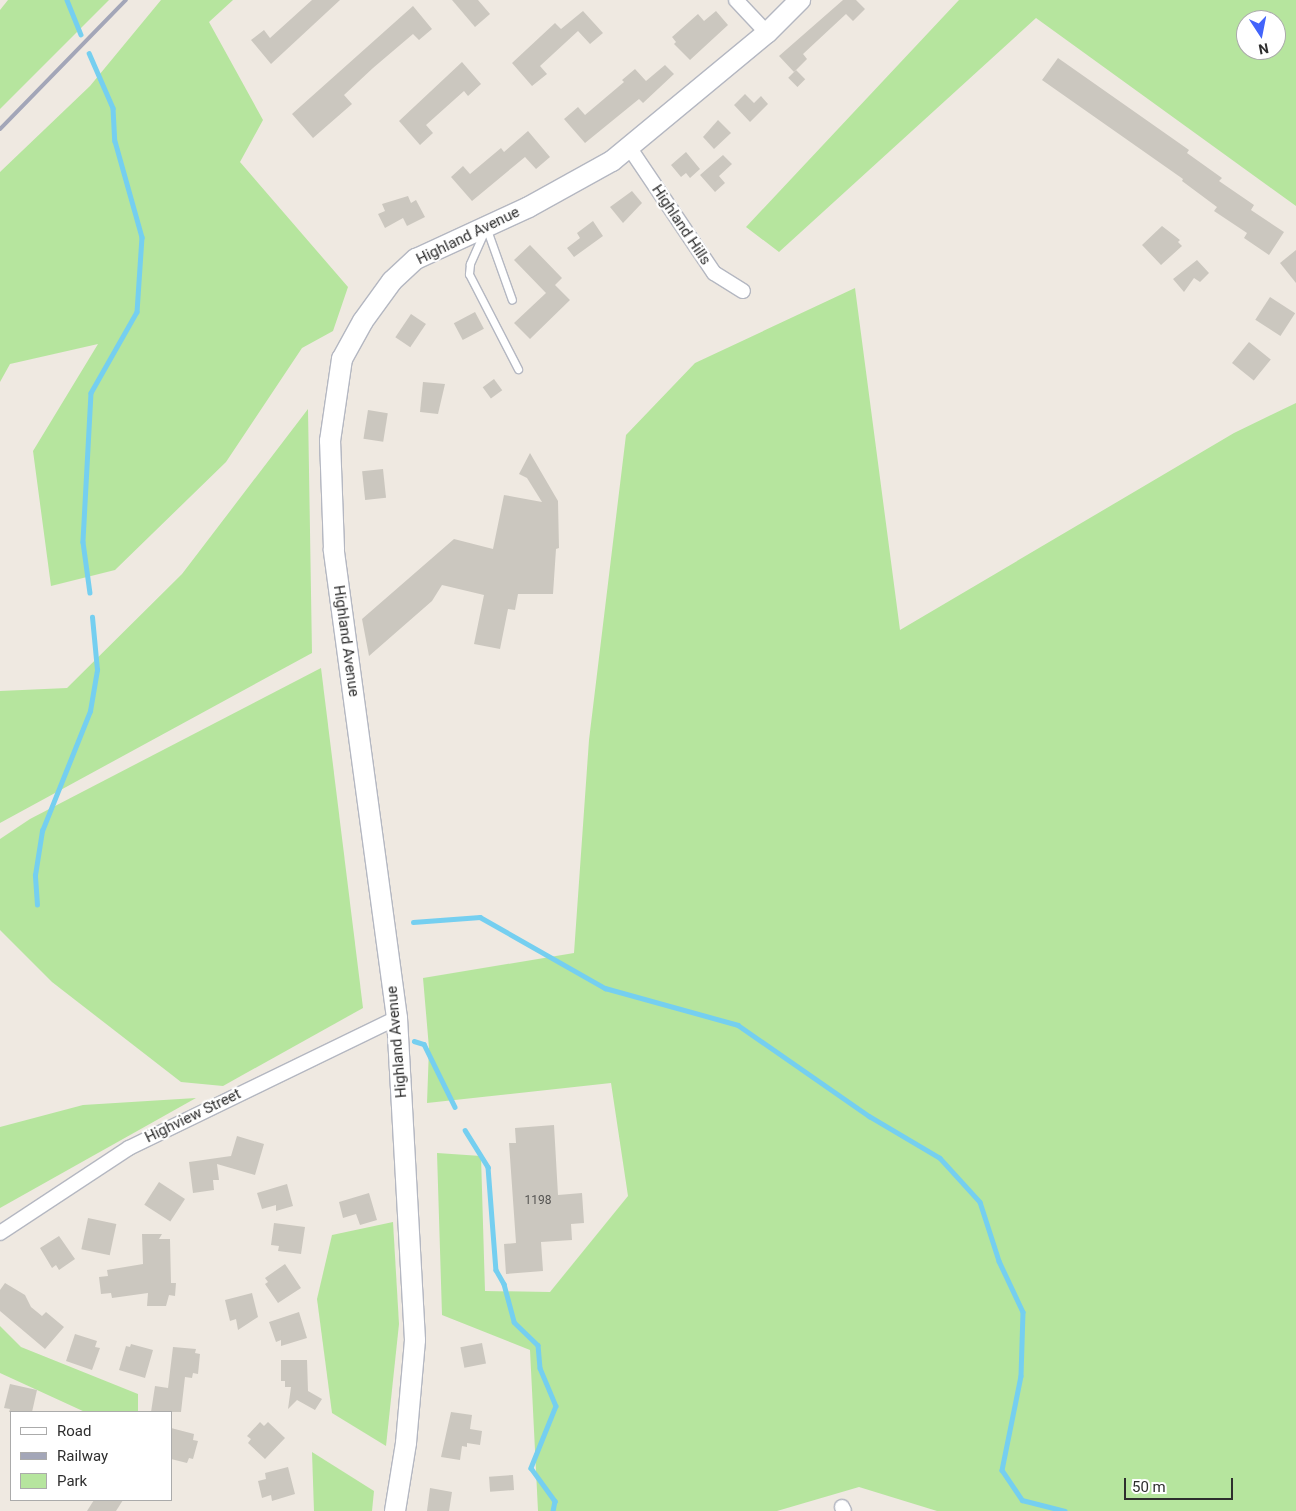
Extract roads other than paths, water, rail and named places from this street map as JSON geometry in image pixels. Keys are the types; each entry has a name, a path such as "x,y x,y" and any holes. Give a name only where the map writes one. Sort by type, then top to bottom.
{"main road":[{"name":"Highland Avenue","path":"396,1511 406,1443 415,1340 397,1018 334,549 330,441 342,359 363,321 392,281 416,259 486,227 605,165 767,33 800,0"}],"street":[{"path":"736,0 767,33"},
{"name":"Highland Hills","path":"629,147 714,273 744,291"},
{"name":"Highview Street","path":"0,1233 129,1148 397,1018"}],"lane":[{"path":"486,227 512,300"},
{"path":"486,227 470,264 469,274 518,369"}],"waterway":[{"path":"67,0 81,34"},
{"path":"89,53 113,108 115,141 142,237 137,312 91,393 83,542 90,593"},
{"path":"37,905 35,875 42,831 90,711 97,670 92,617"},
{"path":"413,922 480,917 605,988 738,1025 869,1116 940,1158 980,1202 999,1261 1023,1312 1021,1376 1002,1470 1022,1500 1065,1511"},
{"path":"414,1041 424,1044 455,1107"},
{"path":"465,1130 488,1167 496,1270 504,1284 514,1322 538,1345 540,1368 556,1406 531,1468 555,1501 553,1511"}],"railway":[{"path":"0,129 126,0"}]}
